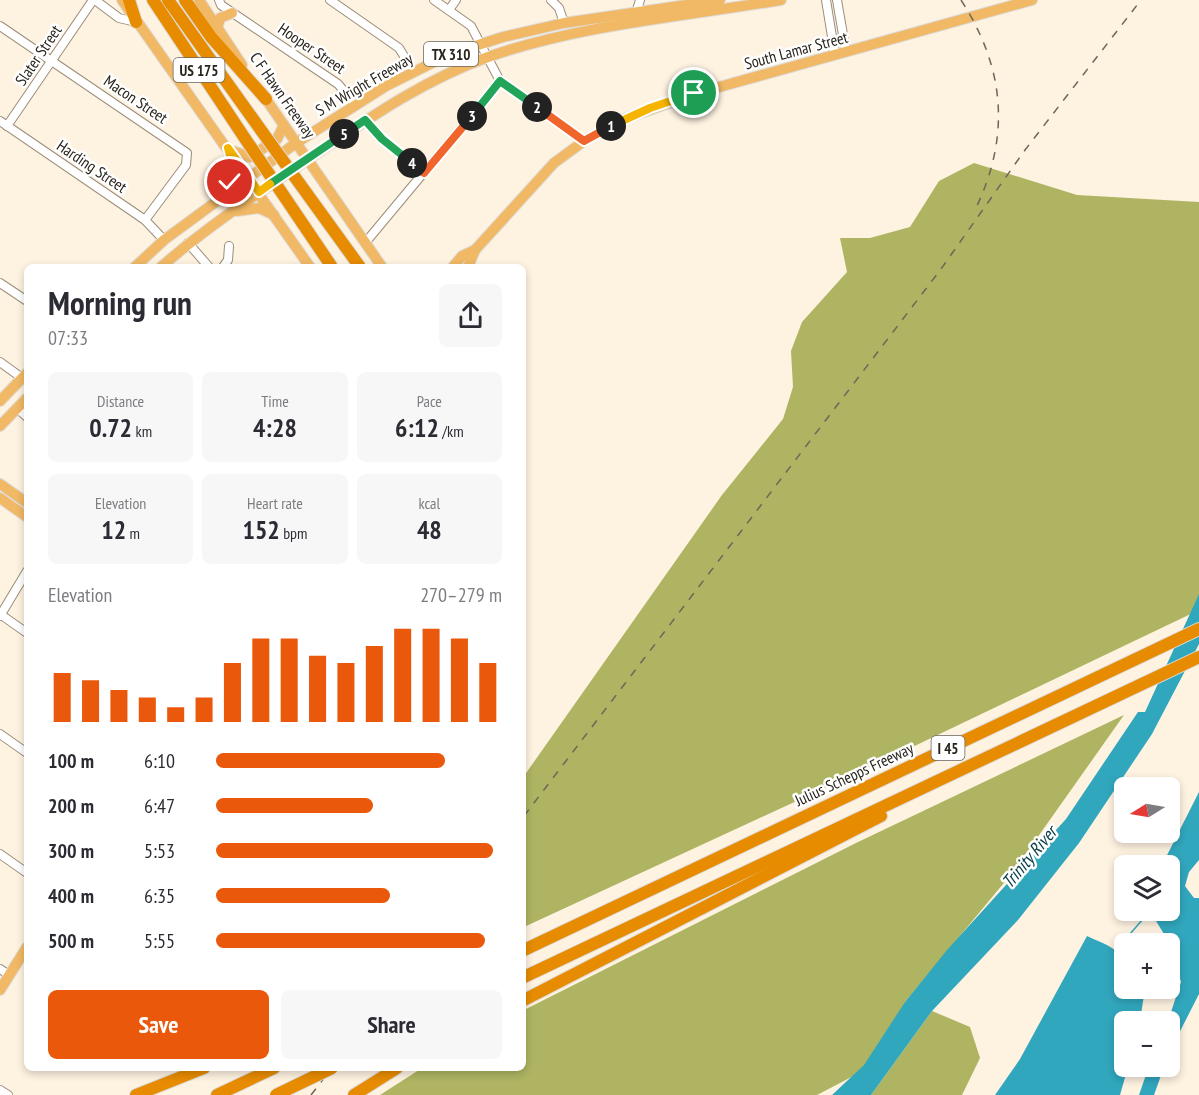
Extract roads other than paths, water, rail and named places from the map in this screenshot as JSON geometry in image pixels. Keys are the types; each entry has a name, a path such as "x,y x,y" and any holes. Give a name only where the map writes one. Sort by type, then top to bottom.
{"highway":[{"path":"129,0 136,22"},
{"name":"US 175","path":"153,0 330,264"},
{"name":"US 175","path":"168,0 358,264"},
{"path":"185,0 223,52 266,99"},
{"name":"Julius Schepps Freeway","path":"526,949 1199,629"},
{"name":"I 45","path":"526,976 1199,657"},
{"path":"526,999 801,859 898,807 904,797"},
{"path":"526,943 588,919"},
{"path":"159,1095 188,1071"},
{"path":"136,1095 197,1071"},
{"path":"217,1095 268,1071"},
{"path":"286,1095 306,1071"},
{"path":"276,1095 326,1071"},
{"path":"354,1095 392,1071"},
{"path":"144,1095 166,1084"}],"main road":[{"path":"122,0 250,178 308,264"},
{"name":"C F Hawn Freeway","path":"199,0 380,264"},
{"name":"S M Wright Freeway","path":"138,264 164,240 296,143 413,71 481,43 564,23 720,0"},
{"name":"S M Wright Freeway","path":"164,264 188,243 259,192 365,120 422,86 487,58 570,35 781,0"},
{"name":"South Lamar Street","path":"469,264 475,250 554,163 584,141 650,108 1032,0"},
{"path":"217,29 220,18 232,13"},
{"path":"228,148 244,157 250,157 277,139 284,125"},
{"path":"219,199 233,174 233,161 228,148"},
{"path":"229,214 244,208 259,208 276,217"},
{"name":"South Lamar Street","path":"455,264 462,256 475,250"},
{"path":"0,401 24,376"},
{"path":"0,426 24,401"},
{"path":"0,484 24,501"},
{"path":"0,498 24,515"},
{"path":"0,990 4,972 24,950"}],"street":[{"path":"94,0 119,18 136,22"},
{"name":"Slater Street","path":"4,124 52,61 94,0"},
{"name":"Hooper Street","path":"219,0 232,13 338,84 356,104"},
{"path":"330,0 393,42 405,56 413,71"},
{"path":"434,0 471,26 500,81 584,141"},
{"path":"450,10 456,0"},
{"path":"551,0 559,8 564,23"},
{"path":"636,13 640,0"},
{"path":"826,0 841,53"},
{"path":"837,0 841,53"},
{"name":"Macon Street","path":"0,26 187,153 186,165 145,220"},
{"path":"365,243 500,81"},
{"path":"365,120 382,139 424,173"},
{"name":"Harding Street","path":"4,124 145,220 164,240"},
{"path":"188,243 206,264"},
{"path":"225,264 228,260 229,246"},
{"path":"0,283 24,299"},
{"path":"0,362 24,376"},
{"path":"17,408 24,414"},
{"path":"24,576 0,615 24,631"},
{"path":"0,735 24,751"},
{"path":"0,854 24,871"},
{"path":"0,1090 8,1095"}],"water":[{"path":"1199,594 1199,644 1152,734 1123,777 1114,777 1114,791 1079,843 1018,920 932,1011 871,1095 832,1095 864,1065 905,1002 947,950 1066,819 1138,712 1145,712"},
{"path":"1199,792 1199,860 1189,872 1185,886 1194,898 1199,898 1199,994 1180,1031 1180,1011 1171,1011 1175,999 1180,999 1180,933 1163,933 1156,921 1180,921 1180,855 1167,855 1173,843 1180,843 1180,829"},
{"path":"1087,936 1114,949 1114,999 1143,999 1142,1011 1114,1011 1114,1077 1125,1077 1120,1095 995,1095 1020,1059"},
{"path":"1145,1077 1160,1077 1154,1095 1139,1095"}],"waterway":[{"path":"1131,933 1141,921"}],"railway":[{"path":"961,0 987,51 998,103 998,129 994,156 987,183 975,210"},
{"path":"526,813 941,269 1025,150 1141,0"},
{"path":"311,1095 330,1071"}],"water label":[{"name":"Trinity River","path":"1029,857"}]}
